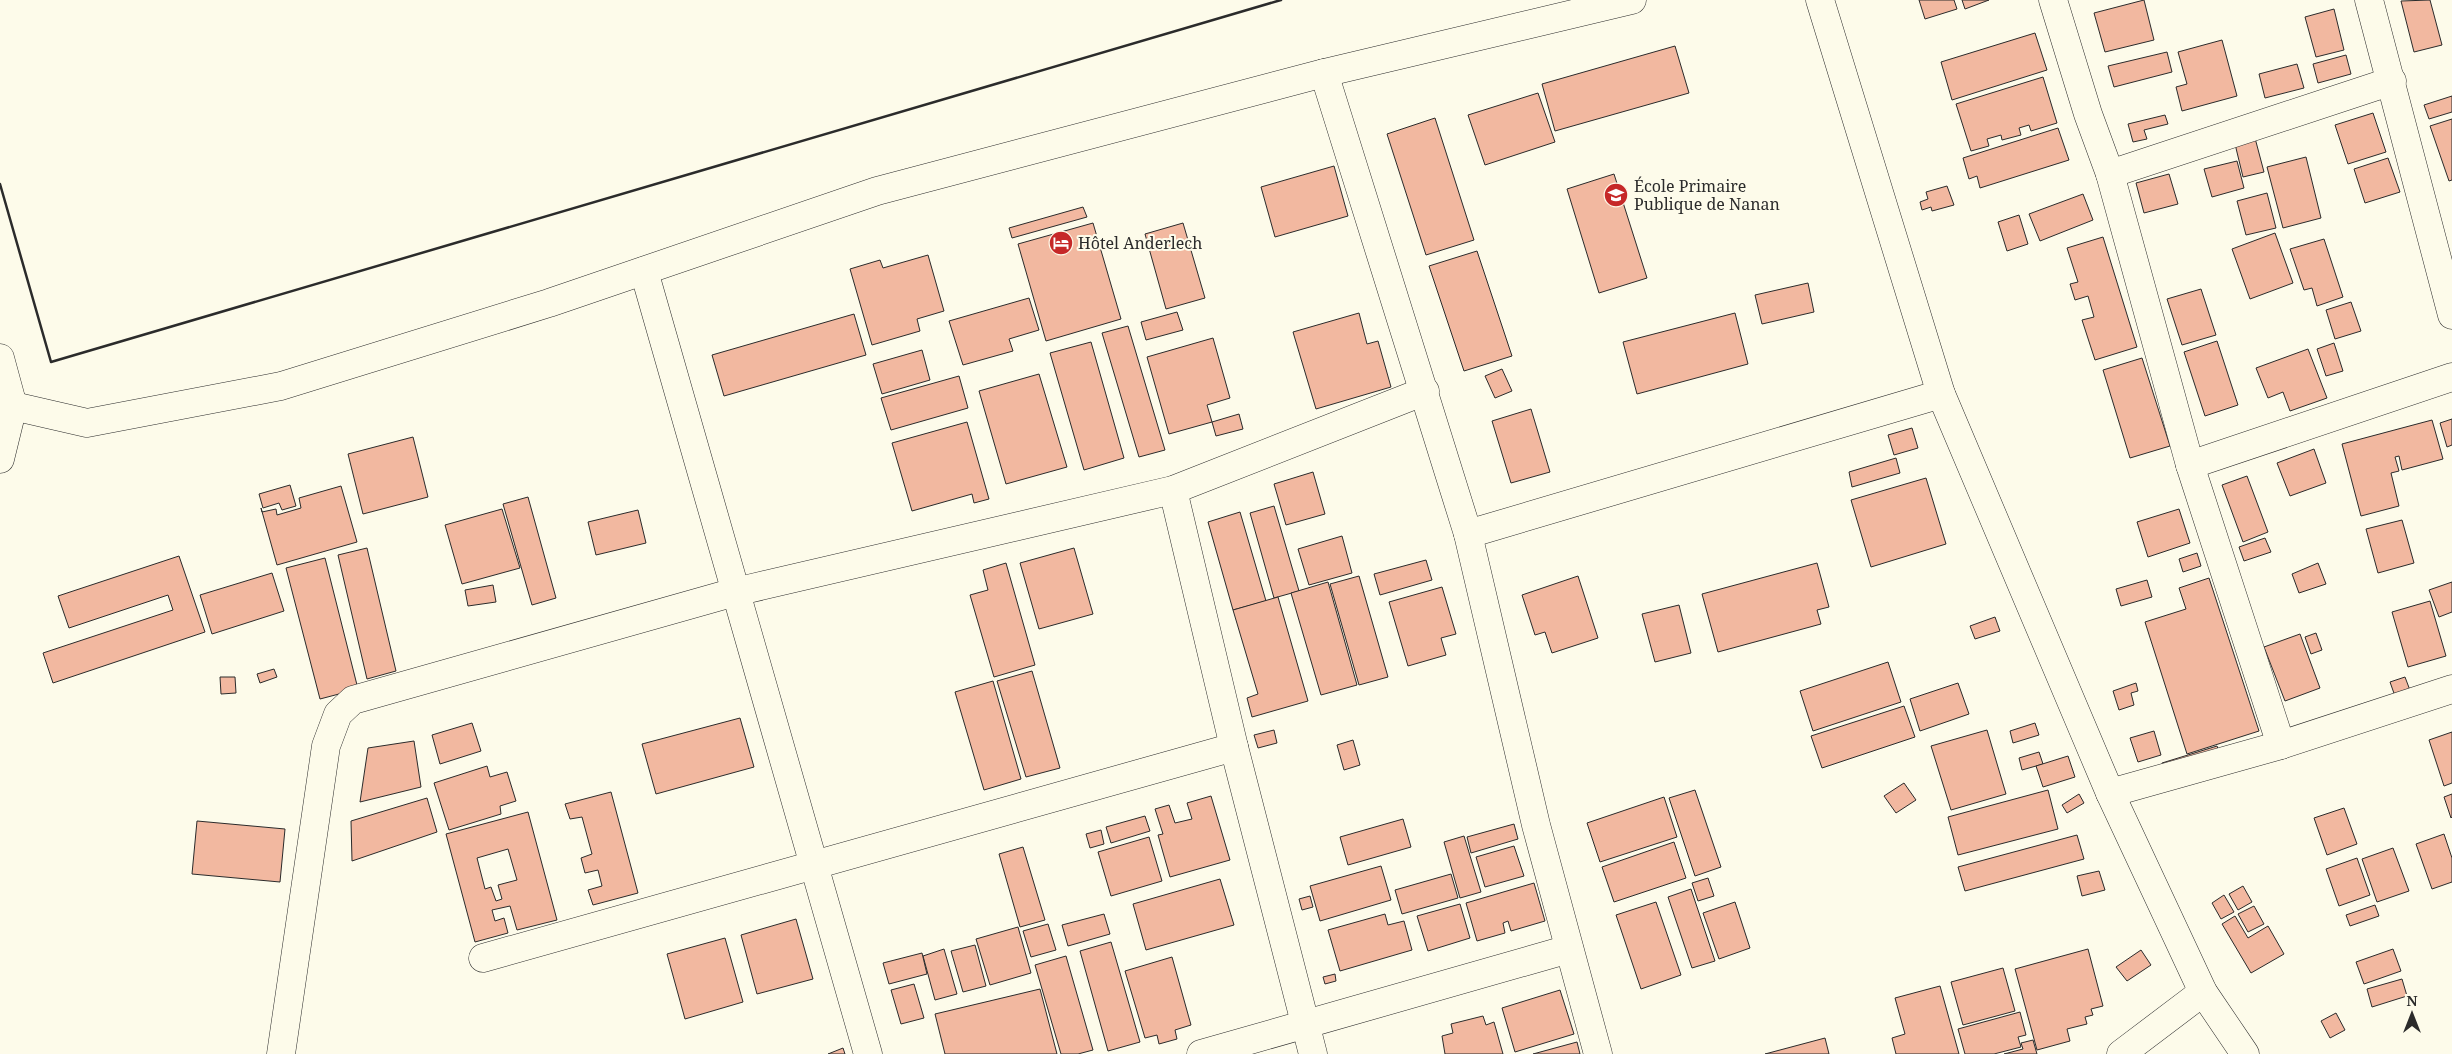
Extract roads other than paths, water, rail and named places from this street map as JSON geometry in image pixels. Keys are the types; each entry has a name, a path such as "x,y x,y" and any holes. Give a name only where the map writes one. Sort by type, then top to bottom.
{"street":[{"path":"6,408 87,423 281,386 549,303 877,191 1324,73 1632,0"},
{"path":"1820,0 1941,394 2110,793 2203,992 2244,1054"},
{"path":"2053,0 2088,114 2110,174 2190,465 2281,746"},
{"path":"2369,0 2392,81 2452,315"},
{"path":"1324,73 1425,391 1468,534 1536,825 1598,1054"},
{"path":"2110,174 2392,81"},
{"path":"644,271 868,1054"},
{"path":"0,358 6,408 0,459"},
{"path":"2190,465 2452,377"},
{"path":"281,1054 326,746 338,714 353,700 735,592 1173,490 1425,391"},
{"path":"1468,534 1941,394"},
{"path":"1173,490 1234,747 1313,1054"},
{"path":"2110,793 2281,746 2452,689"},
{"path":"483,958 1234,747"},
{"path":"1201,1054 1569,949"},
{"path":"2121,1054 2203,992"}],"place":[{"name":"École Primaire Publique de Nanan","path":"1616,195"},
{"name":"Hôtel Anderlech","path":"1061,243"}]}
